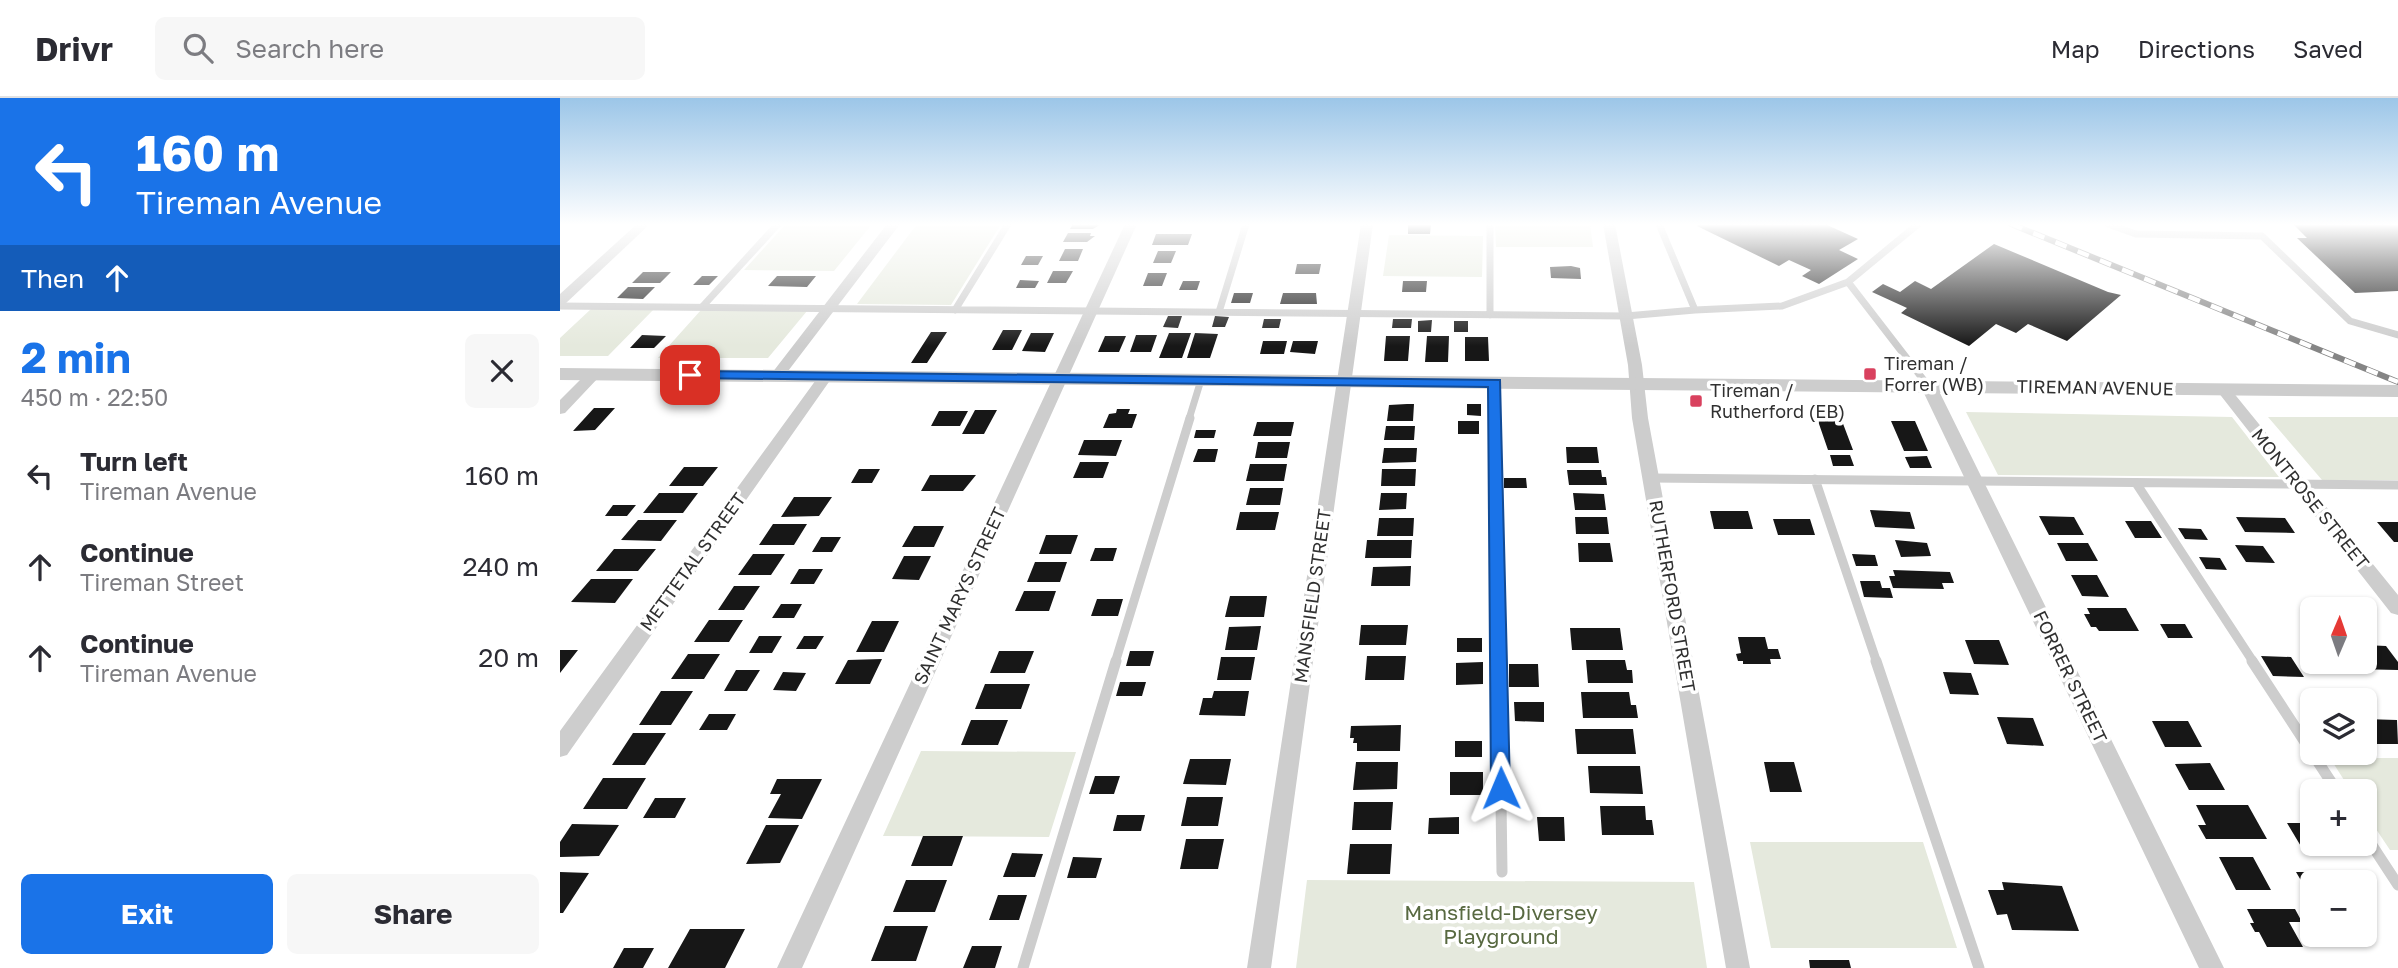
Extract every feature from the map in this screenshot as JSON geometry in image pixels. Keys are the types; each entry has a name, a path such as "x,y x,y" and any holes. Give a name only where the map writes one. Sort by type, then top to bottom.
{"street":[{"path":"560,303 601,265"},
{"path":"560,374 777,376 863,265"},
{"name":"SAINT MARYS STREET","path":"789,968 1113,265"},
{"name":"MANSFIELD STREET","path":"1259,968 1361,265"},
{"name":"RUTHERFORD STREET","path":"1617,265 1651,478 1738,968"},
{"path":"560,409 594,374"},
{"name":"TIREMAN AVENUE","path":"777,376 2398,391"},
{"name":"METTETAL STREET","path":"560,748 826,376"},
{"name":"FORRER STREET","path":"1929,387 2212,968"},
{"name":"MONTROSE STREET","path":"2223,390 2398,608"}],"lane":[{"path":"702,307 741,265"},
{"path":"955,310 984,265"},
{"path":"1219,312 1234,265"},
{"path":"1490,265 1490,315"},
{"path":"1676,265 1695,310"},
{"path":"560,303 702,307 1626,316 1783,306 1848,282 1869,265"},
{"path":"2292,265 2350,321 2398,335"},
{"path":"1848,282 1929,387"},
{"path":"1023,968 1201,380"},
{"path":"1495,383 1502,872"},
{"path":"1651,478 2398,485"},
{"path":"1815,479 1979,968"},
{"path":"2136,482 2329,779"},
{"path":"2377,853 2398,885"}],"green space":[{"path":"749,265 839,265 834,271 744,270"},
{"path":"887,265 976,265 951,305 857,304"},
{"path":"1385,265 1482,265 1482,277 1383,276"},
{"path":"591,309 654,309 608,356 560,356 560,338"},
{"path":"701,310 807,311 768,358 658,358"},
{"path":"1966,412 2232,417 2279,477 1998,475"},
{"path":"2268,417 2398,417 2398,480 2322,480"},
{"path":"921,751 1076,752 1049,837 883,836"},
{"path":"2377,758 2398,758 2398,850 2390,850 2377,830 2377,779 2343,779 2334,765 2377,765"},
{"path":"1750,842 1923,842 1957,948 1771,948"},
{"name":"Mansfield-Diversey Playground","path":"1307,880 1694,882 1707,968 1296,968"}],"building":[{"path":"1297,265 1321,265 1319,274 1295,274"},
{"path":"1799,265 1849,265 1819,284 1802,276 1811,270"},
{"path":"1965,265 2043,265 2121,295 2067,341 2028,324 2016,333 1996,324 1969,346 1901,313 1907,308 1872,292 1883,284 1900,292 1915,281 1931,289"},
{"path":"2325,265 2398,265 2398,291 2355,293"},
{"path":"1550,267 1580,268 1581,279 1551,278"},
{"path":"1053,271 1073,271 1066,283 1047,283"},
{"path":"643,272 671,272 660,283 632,283"},
{"path":"1148,273 1167,273 1162,286 1143,286"},
{"path":"702,276 718,276 709,285 693,285"},
{"path":"777,276 816,276 807,287 768,286"},
{"path":"1020,280 1039,281 1035,288 1016,288"},
{"path":"1183,281 1200,281 1197,290 1179,290"},
{"path":"1403,281 1427,281 1426,292 1402,292"},
{"path":"628,287 655,287 643,299 617,298"},
{"path":"1234,293 1253,293 1250,303 1231,303"},
{"path":"1283,293 1316,293 1317,304 1280,304"},
{"path":"1168,316 1182,316 1178,328 1163,327"},
{"path":"1215,316 1229,317 1225,327 1212,327"},
{"path":"1264,319 1281,319 1279,328 1262,328"},
{"path":"1393,319 1412,319 1411,328 1392,328"},
{"path":"1432,320 1431,332 1418,332 1418,321"},
{"path":"1454,321 1468,321 1468,332 1454,332"},
{"path":"1003,330 1022,330 1012,350 992,350"},
{"path":"931,332 947,332 927,363 911,363"},
{"path":"1031,333 1054,333 1045,352 1022,351"},
{"path":"1169,333 1191,333 1182,358 1159,358"},
{"path":"1195,333 1218,334 1210,358 1187,358"},
{"path":"642,335 666,336 654,348 630,348"},
{"path":"1136,335 1157,335 1151,352 1130,352"},
{"path":"1105,336 1126,336 1119,352 1098,352"},
{"path":"1386,336 1410,336 1408,361 1384,361"},
{"path":"1427,336 1449,336 1448,362 1425,362"},
{"path":"1465,337 1488,337 1489,361 1465,361"},
{"path":"1263,341 1287,341 1284,354 1260,354"},
{"path":"1293,341 1318,341 1315,354 1290,352"},
{"path":"1414,404 1413,421 1387,421 1389,405"},
{"path":"1467,404 1481,404 1481,416 1467,415"},
{"path":"594,408 615,408 595,430 573,431"},
{"path":"1117,409 1130,409 1128,414 1137,414 1132,428 1103,428 1109,414 1116,413"},
{"path":"975,410 997,410 984,434 962,434"},
{"path":"939,411 968,411 960,426 931,426"},
{"path":"1458,421 1479,421 1479,434 1458,434"},
{"path":"1818,421 1842,421 1853,450 1828,450"},
{"path":"1891,421 1915,421 1928,451 1904,451"},
{"path":"1257,422 1294,422 1291,436 1253,436"},
{"path":"1386,426 1415,426 1414,440 1384,440"},
{"path":"1196,430 1216,430 1214,438 1194,438"},
{"path":"1084,440 1122,440 1116,456 1078,455"},
{"path":"1258,442 1290,442 1287,458 1255,458"},
{"path":"1566,447 1597,447 1599,463 1567,463"},
{"path":"1384,448 1417,448 1416,462 1382,463"},
{"path":"1198,449 1218,449 1215,462 1193,462"},
{"path":"1830,455 1850,455 1854,466 1833,466"},
{"path":"1927,456 1932,468 1910,468 1905,457"},
{"path":"1080,462 1109,462 1103,478 1073,478"},
{"path":"1250,464 1287,464 1284,481 1246,481"},
{"path":"684,467 718,467 703,486 669,486"},
{"path":"859,469 880,469 872,483 851,483"},
{"path":"1382,469 1416,469 1415,486 1381,486"},
{"path":"1567,470 1601,470 1607,485 1569,485"},
{"path":"930,475 976,475 963,491 921,491"},
{"path":"1504,478 1526,478 1527,488 1504,488"},
{"path":"1250,488 1283,488 1280,505 1246,505"},
{"path":"659,493 698,493 683,513 643,513"},
{"path":"1381,493 1407,493 1406,509 1379,510"},
{"path":"1573,493 1604,494 1606,510 1575,510"},
{"path":"794,497 832,497 819,516 781,517"},
{"path":"613,505 636,505 627,516 605,516"},
{"path":"1870,510 1910,512 1915,529 1875,527"},
{"path":"1710,511 1748,511 1753,529 1714,529"},
{"path":"1240,512 1279,512 1275,530 1236,530"},
{"path":"2039,516 2074,517 2084,535 2049,535"},
{"path":"1575,517 1607,517 1609,534 1576,534"},
{"path":"2236,517 2285,518 2295,533 2245,532"},
{"path":"1379,518 1414,518 1413,536 1377,536"},
{"path":"1773,519 1810,519 1815,535 1778,535"},
{"path":"638,520 677,520 661,541 621,540"},
{"path":"2125,521 2151,521 2162,538 2135,538"},
{"path":"2377,522 2398,522 2398,542 2394,542"},
{"path":"773,524 807,524 794,545 759,545"},
{"path":"914,526 944,526 934,547 902,547"},
{"path":"2178,528 2201,529 2208,540 2185,539"},
{"path":"1046,535 1078,535 1071,554 1039,554"},
{"path":"821,537 841,537 832,552 812,552"},
{"path":"1367,540 1412,540 1411,558 1365,558"},
{"path":"1895,540 1927,543 1931,556 1901,557"},
{"path":"1578,543 1610,543 1613,562 1579,562"},
{"path":"2057,543 2088,543 2098,561 2066,561"},
{"path":"2235,545 2263,546 2275,563 2246,562"},
{"path":"1095,548 1117,548 1113,561 1090,561"},
{"path":"614,549 656,549 638,571 596,571"},
{"path":"753,554 785,554 771,575 738,575"},
{"path":"1852,554 1875,555 1878,566 1856,566"},
{"path":"904,556 931,556 919,580 892,579"},
{"path":"2199,557 2220,558 2227,570 2206,569"},
{"path":"1035,562 1067,562 1060,582 1027,582"},
{"path":"1411,566 1410,586 1371,586 1373,567"},
{"path":"799,569 823,569 814,584 790,584"},
{"path":"1893,570 1950,572 1954,583 1942,583 1944,589 1893,588 1889,576 1895,576"},
{"path":"2071,575 2097,575 2109,597 2082,596"},
{"path":"591,579 633,579 615,603 571,602"},
{"path":"1860,581 1880,581 1882,588 1890,588 1893,598 1864,597"},
{"path":"734,586 760,586 744,610 718,610"},
{"path":"1024,591 1056,591 1049,611 1015,611"},
{"path":"1230,596 1267,596 1264,617 1225,617"},
{"path":"1097,599 1123,599 1118,616 1091,616"},
{"path":"781,604 802,604 794,618 772,618"},
{"path":"2087,608 2126,608 2139,631 2099,631 2096,627 2091,627 2084,614 2090,614"},
{"path":"709,620 743,620 729,642 694,642"},
{"path":"872,621 899,621 884,652 856,652"},
{"path":"2160,624 2185,624 2193,638 2168,638"},
{"path":"1361,625 1408,625 1406,645 1359,645"},
{"path":"1261,626 1257,650 1225,650 1229,627"},
{"path":"1570,628 1620,628 1623,650 1572,650"},
{"path":"759,636 782,636 772,653 749,653"},
{"path":"804,636 824,636 816,649 796,649"},
{"path":"1738,637 1765,637 1768,649 1778,649 1781,659 1770,659 1771,664 1743,664 1743,661 1738,661 1736,654 1741,653"},
{"path":"1457,638 1482,638 1482,652 1457,652"},
{"path":"1965,640 1999,640 2009,665 1974,664"},
{"path":"2377,646 2386,646 2398,662 2398,670 2377,670"},
{"path":"560,650 578,650 560,673"},
{"path":"999,651 1034,651 1025,673 990,673"},
{"path":"1130,651 1154,651 1150,666 1126,666"},
{"path":"688,654 720,654 704,679 671,679"},
{"path":"1367,656 1406,656 1404,680 1365,680"},
{"path":"2261,656 2291,657 2304,677 2273,676"},
{"path":"1221,657 1255,657 1251,680 1217,680"},
{"path":"882,659 870,684 835,684 848,660"},
{"path":"1586,660 1625,660 1627,670 1632,670 1633,683 1588,683"},
{"path":"1483,662 1483,684 1456,685 1456,663"},
{"path":"1509,664 1538,664 1539,687 1509,687"},
{"path":"736,670 760,670 747,691 724,691"},
{"path":"783,672 806,673 796,691 773,690"},
{"path":"1943,672 1971,673 1979,695 1950,694"},
{"path":"1120,682 1146,682 1142,696 1116,696"},
{"path":"985,684 1030,684 1021,709 975,709"},
{"path":"661,691 693,691 671,725 639,725"},
{"path":"1214,691 1249,691 1245,716 1199,715 1203,698 1212,698"},
{"path":"1581,692 1629,692 1631,705 1636,705 1638,718 1583,718"},
{"path":"1514,702 1544,702 1544,722 1515,721"},
{"path":"709,714 736,714 727,730 699,730"},
{"path":"1997,717 2033,718 2044,746 2007,744"},
{"path":"2377,719 2397,720 2398,744 2377,744"},
{"path":"971,720 1008,720 998,745 961,745"},
{"path":"2152,721 2188,721 2202,747 2165,747"},
{"path":"1401,725 1400,751 1357,751 1357,743 1353,743 1354,738 1350,738 1351,726"},
{"path":"1575,729 1633,729 1636,754 1577,754"},
{"path":"633,733 666,733 645,765 612,765"},
{"path":"1455,741 1482,741 1482,757 1455,757"},
{"path":"1190,759 1231,759 1226,785 1183,784"},
{"path":"1356,762 1398,762 1397,789 1353,790"},
{"path":"1764,762 1794,762 1802,792 1770,792"},
{"path":"2210,763 2225,790 2189,790 2175,764"},
{"path":"1588,766 1640,766 1643,794 1590,793"},
{"path":"1450,772 1483,772 1483,795 1450,795"},
{"path":"1095,776 1120,776 1114,794 1089,794"},
{"path":"603,778 646,778 627,809 583,809"},
{"path":"777,779 822,779 802,819 768,818 781,794 770,794"},
{"path":"1187,797 1223,797 1218,826 1181,826"},
{"path":"655,798 686,798 675,818 643,818"},
{"path":"1354,802 1393,802 1391,830 1352,830"},
{"path":"2196,805 2248,805 2267,839 2206,839 2198,825 2206,825"},
{"path":"1600,806 1645,806 1646,820 1652,820 1654,835 1602,835"},
{"path":"1117,815 1145,815 1141,831 1113,831"},
{"path":"1459,817 1459,834 1428,834 1429,818"},
{"path":"1537,817 1564,817 1565,841 1539,841"},
{"path":"2287,823 2300,823 2300,845"},
{"path":"572,824 619,825 599,856 560,857 560,842"},
{"path":"766,825 799,825 780,863 746,864"},
{"path":"923,836 963,836 952,866 911,866"},
{"path":"1186,839 1224,839 1218,869 1180,869"},
{"path":"1350,844 1392,844 1390,874 1347,874"},
{"path":"1012,853 1043,854 1035,877 1003,877"},
{"path":"1073,857 1102,858 1096,878 1067,878"},
{"path":"2219,857 2253,857 2271,890 2236,890"},
{"path":"560,872 589,873 563,913 560,913"},
{"path":"906,880 947,880 935,912 893,912"},
{"path":"2002,882 2062,886 2079,931 2012,930 2007,914 1997,915 1988,890 2004,890"},
{"path":"998,895 1027,895 1019,920 989,920"},
{"path":"2247,909 2295,909 2300,922 2289,922 2300,942 2300,947 2267,947 2259,932 2255,932 2250,923 2254,923"},
{"path":"885,926 928,926 916,961 871,961"},
{"path":"690,929 745,929 725,968 668,968"},
{"path":"972,946 1002,946 995,968 963,968"},
{"path":"624,948 654,948 643,968 613,968"},
{"path":"1809,960 1849,960 1851,968 1810,968"}],"railway":[{"path":"2110,265 2398,382"}],"place":[{"name":"Tireman / Forrer (WB)","path":"1870,374"},
{"name":"Tireman / Rutherford (EB)","path":"1696,401"}],"route":[{"path":"690,375 1495,383 1501,788"}]}
